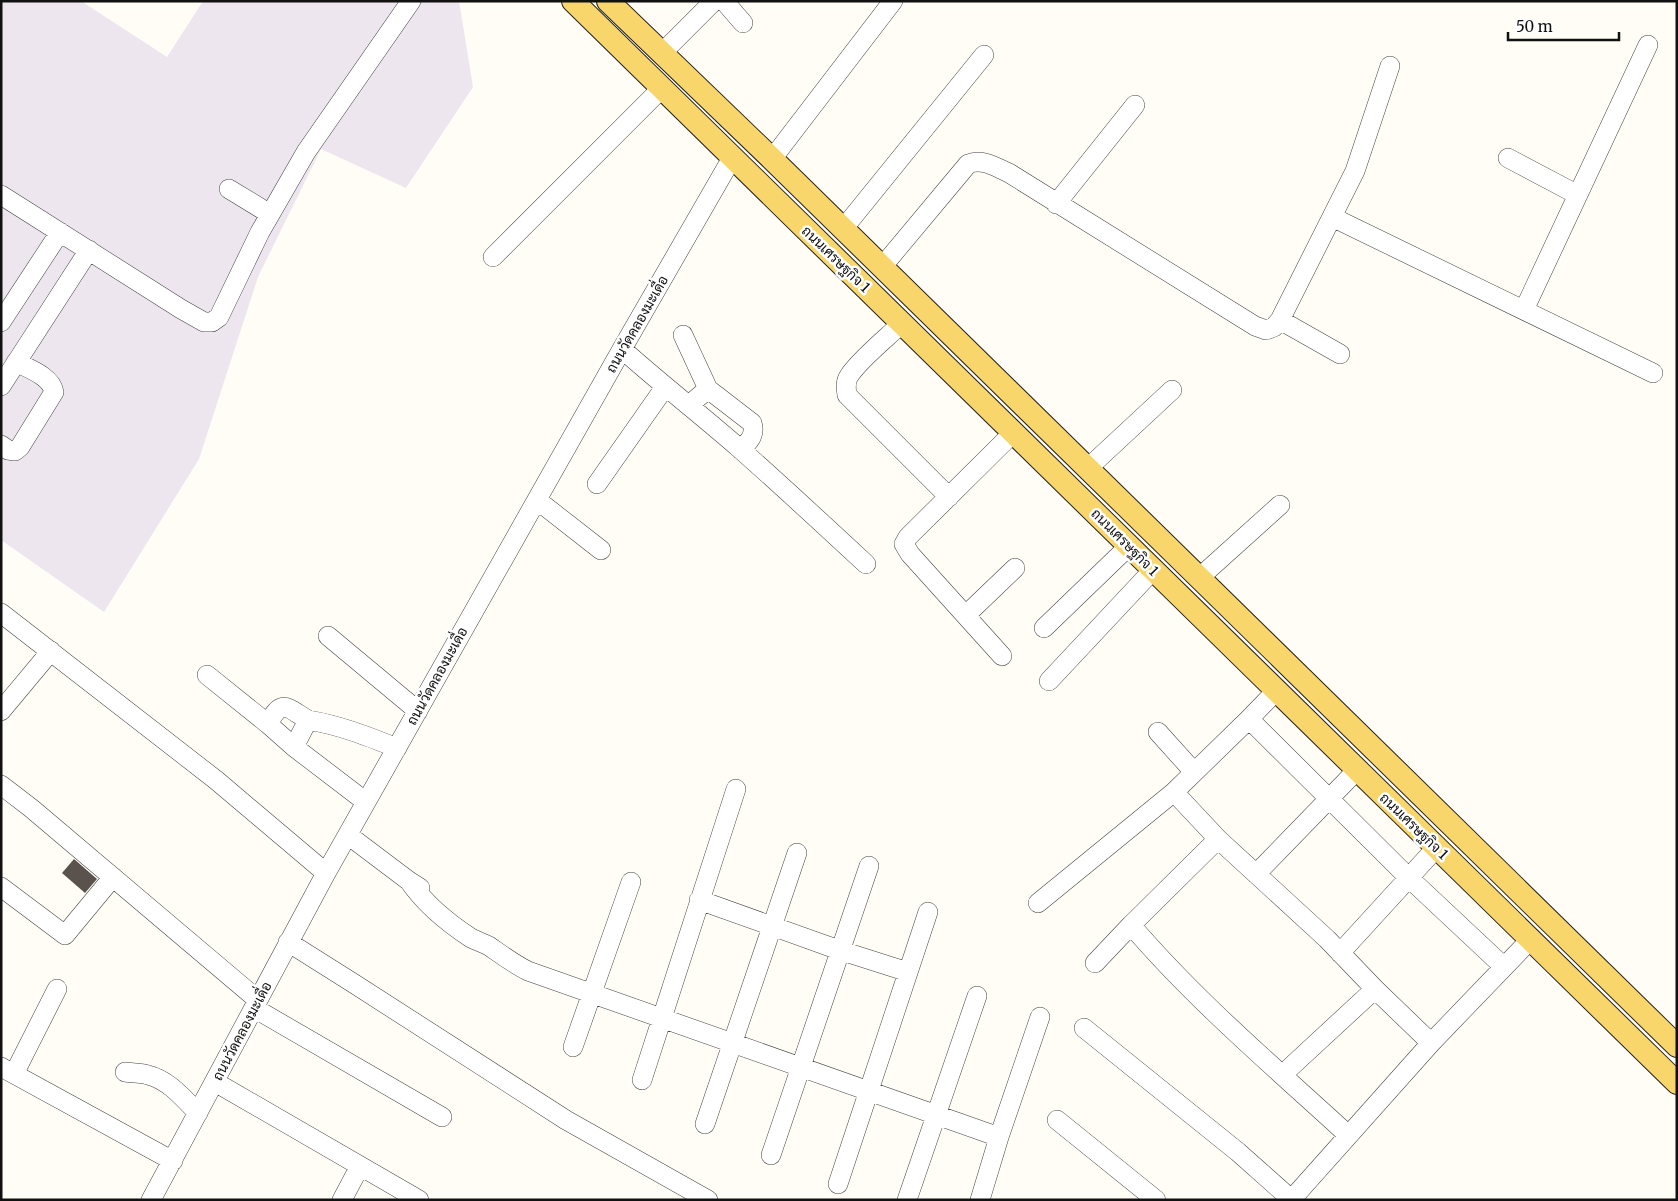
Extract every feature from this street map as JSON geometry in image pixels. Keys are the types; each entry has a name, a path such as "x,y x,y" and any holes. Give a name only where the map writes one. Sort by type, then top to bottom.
{"main road":[{"name":"ถนนเศรษฐกิจ 1","path":"573,1 1677,1083"},
{"name":"ถนนเศรษฐกิจ 1","path":"608,1 772,159 1677,1046"}],"street":[{"path":"1,195 181,309 204,322 212,322 219,317 270,214 306,152 411,1"},
{"path":"662,53 714,1"},
{"path":"724,1 743,23"},
{"path":"772,159 893,1"},
{"path":"1524,310 1648,45"},
{"path":"843,229 984,55"},
{"path":"882,267 960,173 968,164 975,161 988,163 1009,173 1056,204 1255,326 1266,330 1274,327 1280,320 1355,171 1390,66"},
{"path":"493,257 662,88"},
{"path":"1056,204 1135,105"},
{"name":"ถนนวัดคลองมะเดื่อ","path":"151,1200 326,873 622,348 732,158"},
{"path":"1508,158 1578,195"},
{"path":"228,189 270,214"},
{"path":"1332,217 1653,374"},
{"path":"1,322 60,232"},
{"path":"3,380 89,250"},
{"path":"1280,320 1340,354"},
{"path":"902,323 848,377 845,385 847,395 949,496"},
{"path":"683,335 708,389 752,423 754,430 752,436 740,450"},
{"path":"622,348 740,450 866,564"},
{"path":"1,446 15,451 20,447 54,392 53,385 48,380 16,362"},
{"path":"597,484 665,387"},
{"path":"689,406 708,389"},
{"path":"1087,469 1172,390"},
{"path":"1002,656 910,554 904,544 908,537 1014,432"},
{"path":"538,500 601,550"},
{"path":"1199,578 1280,505"},
{"path":"1044,628 1129,546"},
{"path":"966,615 1015,568"},
{"path":"1049,681 1153,570"},
{"path":"1,613 216,780 326,873"},
{"path":"328,636 418,711"},
{"path":"1,711 51,651"},
{"path":"207,675 294,747 366,802"},
{"path":"1038,903 1174,792 1276,691"},
{"path":"268,724 276,710 286,707 308,720 354,731 397,748"},
{"path":"1249,719 1408,877 1504,967"},
{"path":"294,747 308,720"},
{"path":"1158,732 1194,772"},
{"path":"1256,874 1357,770"},
{"path":"1,785 112,877 256,1004 442,1117"},
{"path":"642,1080 736,789"},
{"path":"1174,792 1218,839 1340,953 1431,1043"},
{"path":"348,836 409,882 426,904 472,939 487,945 528,971 999,1137"},
{"path":"1096,963 1131,924 1218,839"},
{"path":"1340,953 1436,847"},
{"path":"705,1124 797,853"},
{"path":"771,1155 869,866"},
{"path":"1,887 65,935 112,877"},
{"path":"573,1047 631,882"},
{"path":"699,900 772,927 908,972"},
{"path":"838,1184 928,912"},
{"path":"1131,924 1170,968 1348,1135"},
{"path":"1084,1028 1238,1152 1292,1200 1431,1043 1531,939"},
{"path":"288,942 566,1120 708,1200"},
{"path":"57,989 8,1071 173,1161"},
{"path":"1282,1075 1375,989"},
{"path":"907,1200 977,996"},
{"path":"980,1200 1040,1016"},
{"path":"125,1072 148,1074 159,1078 172,1087 198,1113"},
{"path":"215,1082 419,1200"},
{"path":"1057,1120 1156,1200"},
{"path":"342,1200 360,1166"}],"shaded area":[{"path":"1,1 81,1 167,57 203,1 459,1 473,87 406,188 321,149 258,277 199,459 104,612 1,540"}],"building":[{"path":"74,859 97,879 85,893 62,873"}]}
